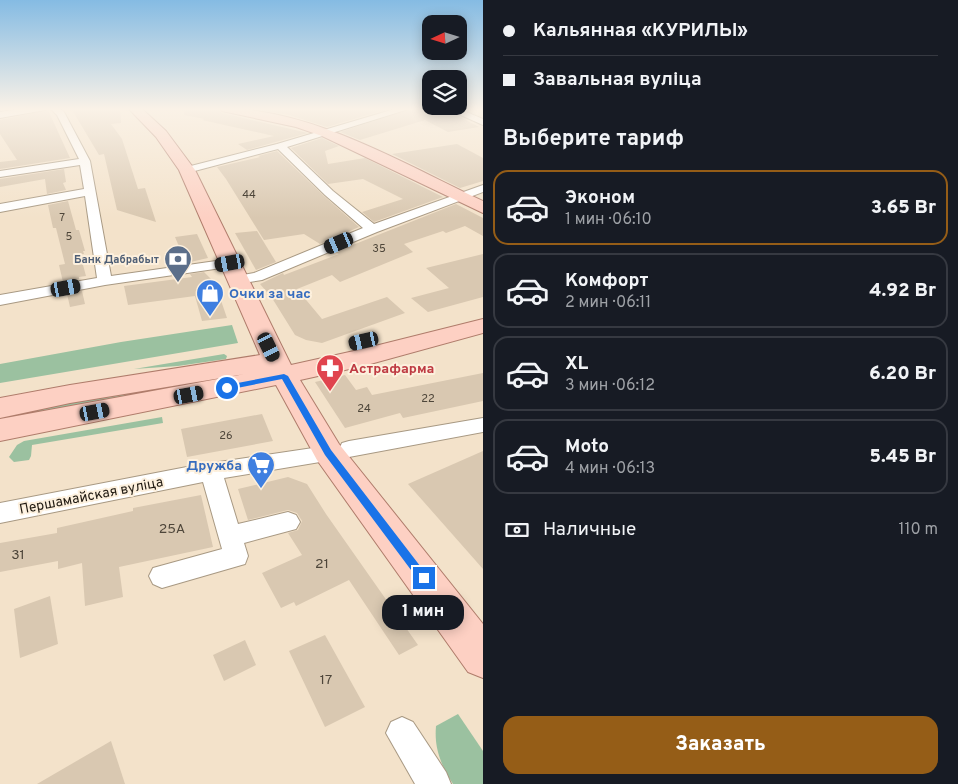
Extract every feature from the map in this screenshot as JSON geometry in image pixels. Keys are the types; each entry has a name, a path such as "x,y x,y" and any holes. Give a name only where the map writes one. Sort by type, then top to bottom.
{"main road":[{"path":"169,145 187,170 280,368 328,452 483,657"},
{"path":"351,145 483,208"},
{"path":"0,408 80,392 280,368 483,311"},
{"path":"0,430 280,368 434,341 483,326"}],"street":[{"path":"76,145 84,161 105,281"},
{"path":"187,170 285,145"},
{"path":"280,146 335,198 372,229"},
{"path":"0,174 84,161"},
{"path":"0,300 105,281 234,271 257,277 372,229 483,188"},
{"path":"0,208 89,192"},
{"path":"349,449 483,425"},
{"name":"Першамайская вуліца","path":"0,513 211,472 313,456"},
{"path":"162,576 236,556 211,472"},
{"path":"230,536 288,522"},
{"path":"402,733 434,784"}],"green space":[{"path":"232,325 238,343 0,383 0,364 121,342"},
{"path":"224,354 227,356 226,359 178,366 134,369"},
{"path":"232,375 236,377 235,380 96,401 0,420 0,415 24,410"},
{"path":"162,417 163,423 32,445 29,460 14,462 9,457 17,445 24,441"},
{"path":"458,714 483,751 483,784 453,784 439,756 436,742 436,726"}],"building":[{"path":"7,145 64,145 70,158 0,169 0,162 17,160"},
{"path":"93,145 124,145 138,189 145,188 156,222 117,210 104,154 99,155"},
{"path":"239,145 266,145 247,150"},
{"path":"302,145 336,145 339,146 325,151 328,164 365,158 443,197 374,222 362,212 403,199 363,179 328,184 291,148"},
{"path":"458,145 483,158 483,181 460,188 392,154"},
{"path":"277,151 359,227 320,244 304,234 264,240 217,167"},
{"path":"64,169 66,182 63,183 66,190 47,194 45,179 0,187 0,179"},
{"path":"68,201 76,230 79,230 85,251 83,251 84,254 80,254 86,276 63,282 59,265 65,264 56,228 53,228 48,205"},
{"path":"456,204 483,218 483,236 465,226 446,233 443,231 404,244 413,252 340,282 332,275 297,289 322,319 387,297 405,313 322,343 306,340 295,335 272,298 260,284 283,273 284,275 339,254 335,252"},
{"path":"257,231 276,262 256,270 235,233"},
{"path":"197,234 208,258 186,263 175,237"},
{"path":"483,254 483,297 428,312 411,298 449,288 426,268"},
{"path":"204,272 215,283 227,318 202,321 195,296 128,305 124,286 192,277 190,274"},
{"path":"82,291 85,304 70,307 67,294"},
{"path":"483,373 483,401 403,418 400,413 345,428 315,382 345,375 356,390 367,387 372,395"},
{"path":"262,414 273,441 187,457 181,429"},
{"path":"483,451 483,569 408,484"},
{"path":"288,477 307,484 418,645 399,655 349,580 296,606 294,602 281,608 262,573 302,555 288,533 298,530 302,521 297,513 288,510 248,520 238,489"},
{"path":"201,495 213,547 119,567 123,597 85,606 82,563 58,569 58,561 0,572 0,543 57,533 57,528 133,511 133,508"},
{"path":"50,596 58,644 20,658 14,609"},
{"path":"325,635 365,707 325,727 289,651"},
{"path":"245,640 256,665 224,681 213,655"},
{"path":"111,741 125,784 37,784"}],"place":[{"name":"Банк Дабрабыт","path":"178,283"},
{"name":"Очки за час","path":"210,317"},
{"name":"Астрафарма","path":"330,392"},
{"name":"Дружба","path":"261,489"}],"route":[{"path":"227,388 284,376 328,452 424,578"}]}
